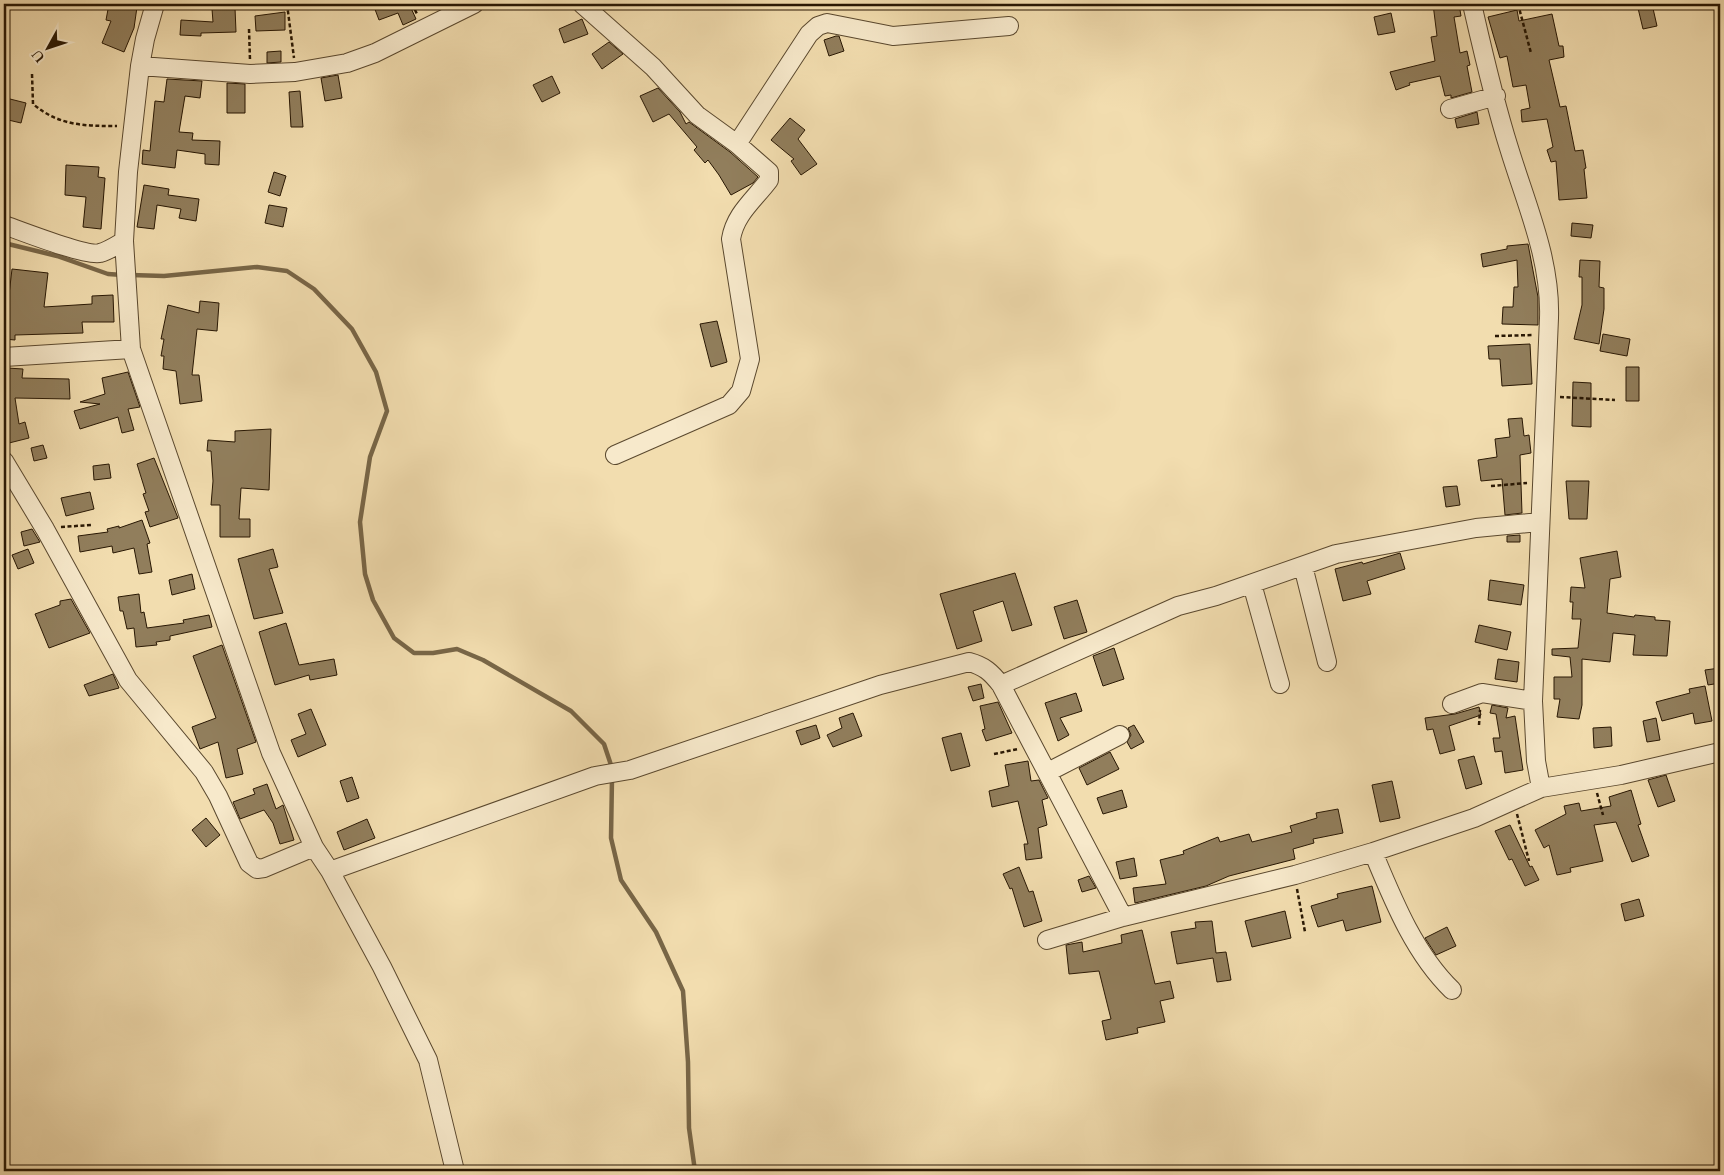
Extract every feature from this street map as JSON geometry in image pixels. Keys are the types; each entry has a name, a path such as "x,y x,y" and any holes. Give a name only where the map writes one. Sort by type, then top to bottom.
{"street":[{"path":"155,4 140,66 128,172 125,247 127,308 132,349 262,729 284,785 314,846 330,870 428,1060 455,1171"},
{"path":"140,66 250,74 295,72 347,63 375,53 474,4"},
{"path":"582,4 653,67 696,115 737,144 769,172 769,180 741,213 733,226 731,239 750,359 741,392 729,405 615,455"},
{"path":"1472,4 1508,145 1544,261 1549,290 1541,482 1539,594 1533,701 1536,762 1541,788"},
{"path":"737,144 809,34 818,26 826,23 839,24 893,36 1009,26"},
{"path":"1450,109 1496,96"},
{"path":"4,226 94,254 125,247"},
{"path":"4,357 132,349"},
{"path":"4,461 45,529 131,685 204,772 249,863 257,868 264,868 314,846"},
{"path":"1000,684 1178,606 1252,584 1336,554 1476,528 1540,522"},
{"path":"1303,566 1327,662"},
{"path":"1252,584 1280,684"},
{"path":"330,870 595,776 630,770 880,685 969,662 982,665 1000,684 1048,772 1123,918"},
{"path":"1452,704 1482,694 1533,701"},
{"path":"1048,772 1120,735"},
{"path":"1047,940 1123,918 1295,875 1373,852 1474,818 1541,788 1593,780 1720,752"},
{"path":"1373,852 1389,890 1425,957 1452,990"}],"path":[{"path":"287,4 295,72"},
{"path":"1518,4 1531,53"},
{"path":"250,29 250,74"},
{"path":"32,74 33,104 40,110 68,124 134,126"},
{"path":"1495,336 1548,334"},
{"path":"1546,396 1615,400"},
{"path":"1491,486 1541,482"},
{"path":"45,529 91,525"},
{"path":"994,754 1034,746"},
{"path":"1593,780 1603,815"},
{"path":"1513,801 1529,861"},
{"path":"1295,875 1305,932"}],"building":[{"path":"109,4 137,7 134,28 124,52 102,43 111,21 106,20"},
{"path":"373,4 418,4 411,8 416,19 403,25 398,13 379,20"},
{"path":"1433,4 1459,4 1461,16 1454,17 1460,53 1467,51 1470,65 1467,66 1472,92 1451,98 1451,95 1445,96 1440,76 1409,83 1410,85 1396,90 1390,72 1435,61 1431,37 1437,36"},
{"path":"1637,4 1652,4 1657,26 1643,29"},
{"path":"235,8 236,32 201,33 201,36 180,35 181,20 213,22 212,9"},
{"path":"1517,10 1519,21 1552,14 1559,46 1563,46 1564,57 1549,60 1560,107 1566,106 1575,151 1583,150 1587,198 1559,200 1556,161 1551,162 1547,150 1553,147 1547,119 1522,122 1521,110 1530,108 1526,85 1513,87 1507,56 1500,58 1488,17"},
{"path":"285,12 285,30 256,31 255,16"},
{"path":"1391,13 1395,32 1378,35 1374,17"},
{"path":"582,19 588,34 564,43 559,29"},
{"path":"839,36 844,51 829,56 824,40"},
{"path":"609,42 623,54 602,69 592,54"},
{"path":"281,51 281,62 267,63 267,52"},
{"path":"338,75 342,98 325,101 321,78"},
{"path":"552,76 560,93 542,102 533,85"},
{"path":"167,79 202,81 200,98 185,96 179,132 193,133 192,140 220,141 219,165 205,164 205,154 177,150 175,168 142,164 143,150 150,151 155,101 164,102"},
{"path":"227,83 245,84 245,113 227,113"},
{"path":"658,88 680,112 686,124 689,122 730,152 758,177 753,183 731,195 708,160 705,163 694,150 697,147 669,114 653,122 640,96"},
{"path":"300,91 303,127 291,127 289,92"},
{"path":"6,98 26,103 21,123 4,119"},
{"path":"1477,112 1479,124 1457,128 1455,119"},
{"path":"790,118 805,130 798,139 817,164 801,175 791,161 794,159 771,140"},
{"path":"66,165 99,167 98,177 105,178 101,229 83,227 86,197 65,195"},
{"path":"274,172 286,176 280,196 268,192"},
{"path":"144,185 169,189 168,195 199,199 196,221 179,218 181,209 157,205 154,229 137,227"},
{"path":"269,205 287,208 283,227 265,223"},
{"path":"1572,223 1593,225 1591,238 1571,236"},
{"path":"1528,244 1538,297 1538,325 1502,324 1503,307 1513,307 1514,287 1518,287 1517,260 1483,267 1481,254 1507,249 1507,246"},
{"path":"1580,260 1600,261 1599,287 1604,288 1604,309 1599,344 1574,339 1582,305 1582,277 1579,277"},
{"path":"12,269 48,273 44,307 92,304 92,296 113,295 114,322 82,322 83,333 15,335 15,340 4,339 4,312 7,312"},
{"path":"200,301 219,303 217,331 197,329 192,375 199,375 202,401 180,404 176,371 163,369 164,356 161,356 164,339 161,339 168,305 199,313"},
{"path":"717,321 727,362 711,367 700,324"},
{"path":"1603,334 1630,339 1627,356 1600,351"},
{"path":"1530,344 1532,384 1502,386 1500,359 1489,359 1488,346"},
{"path":"1626,367 1639,367 1639,401 1626,401"},
{"path":"7,368 23,369 22,378 69,379 70,399 15,398 19,424 25,422 29,438 9,443 4,421"},
{"path":"128,372 140,407 128,409 134,430 122,433 118,417 80,429 74,411 100,404 80,402 105,394 102,378"},
{"path":"1573,382 1591,383 1591,427 1572,426"},
{"path":"1522,418 1524,436 1529,435 1531,453 1520,455 1522,513 1505,515 1502,479 1481,481 1478,460 1497,457 1495,439 1510,437 1508,419"},
{"path":"271,429 269,490 241,488 239,519 250,519 250,537 220,537 220,505 211,505 213,481 211,451 207,451 208,440 235,442 235,431"},
{"path":"43,445 47,458 34,461 31,448"},
{"path":"154,458 178,518 150,527 145,512 149,511 143,494 146,493 137,464"},
{"path":"109,464 111,478 94,480 93,466"},
{"path":"1566,481 1589,481 1587,519 1569,519"},
{"path":"1457,486 1460,505 1446,507 1443,487"},
{"path":"90,492 94,509 66,516 61,498"},
{"path":"142,520 150,543 147,544 152,572 139,574 134,548 113,553 112,546 80,552 78,536 108,532 107,529 119,526 119,528"},
{"path":"32,529 40,542 24,546 21,532"},
{"path":"1520,535 1520,542 1507,542 1507,536"},
{"path":"28,549 34,563 18,569 12,555"},
{"path":"273,549 278,567 269,569 283,613 254,619 238,559"},
{"path":"1617,551 1621,577 1610,579 1607,613 1634,617 1635,615 1655,617 1655,620 1670,621 1667,656 1633,655 1635,635 1613,633 1610,662 1582,659 1582,705 1579,719 1557,717 1560,699 1554,699 1554,677 1572,677 1570,657 1552,655 1552,649 1578,648 1581,619 1572,619 1573,602 1570,602 1571,587 1585,588 1580,558"},
{"path":"1400,553 1405,569 1367,581 1371,594 1343,601 1335,569 1362,562 1363,564"},
{"path":"1015,573 1032,625 1012,631 1003,601 973,611 982,641 957,649 940,594"},
{"path":"192,574 195,589 172,595 169,580"},
{"path":"1490,580 1524,585 1521,605 1488,600"},
{"path":"139,594 141,613 144,612 147,628 184,623 183,620 209,615 212,627 170,636 170,640 156,642 157,645 136,647 134,628 127,629 123,611 120,611 118,597"},
{"path":"71,599 90,633 49,648 35,614 60,605 60,601"},
{"path":"1077,600 1087,632 1064,639 1054,607"},
{"path":"286,623 299,665 334,659 337,675 310,680 309,675 275,685 259,632"},
{"path":"1479,625 1511,632 1507,650 1475,642"},
{"path":"222,645 256,742 237,749 243,774 226,778 218,742 200,749 192,727 216,718 193,656"},
{"path":"1114,648 1124,679 1103,686 1093,656"},
{"path":"1498,659 1519,662 1517,682 1495,679"},
{"path":"1720,668 1720,683 1708,685 1705,670"},
{"path":"113,674 119,688 89,696 84,685"},
{"path":"981,684 984,698 973,701 968,687"},
{"path":"1705,686 1712,721 1695,724 1693,713 1662,721 1656,702 1690,693 1689,689"},
{"path":"1076,693 1082,711 1060,718 1069,735 1058,741 1045,703"},
{"path":"998,702 1012,733 986,741 982,730 985,729 980,706"},
{"path":"1492,705 1508,708 1506,718 1515,716 1523,770 1505,773 1502,751 1495,752 1493,738 1500,738 1496,714 1490,713"},
{"path":"1479,707 1481,715 1449,726 1455,750 1440,754 1433,729 1427,730 1425,718 1455,714"},
{"path":"311,709 326,745 298,757 291,740 306,734 298,714"},
{"path":"853,713 862,736 833,747 827,735 842,728 839,718"},
{"path":"1656,718 1660,740 1647,742 1643,721"},
{"path":"816,725 820,738 801,745 796,731"},
{"path":"1134,725 1144,742 1131,749 1127,742 1131,735 1128,728"},
{"path":"1611,727 1612,746 1594,748 1593,728"},
{"path":"961,733 970,766 951,771 942,738"},
{"path":"1110,752 1119,769 1087,785 1079,768"},
{"path":"1474,756 1482,784 1466,789 1458,760"},
{"path":"1028,761 1031,781 1039,780 1048,798 1042,800 1047,825 1038,828 1042,858 1026,860 1024,844 1028,844 1018,801 992,807 989,791 1009,786 1005,765"},
{"path":"1666,775 1675,801 1658,807 1648,780"},
{"path":"352,777 359,798 347,802 340,781"},
{"path":"1392,781 1400,818 1380,822 1372,785"},
{"path":"267,784 276,809 283,805 294,840 280,844 273,823 264,810 240,819 233,802 255,794 253,789"},
{"path":"1122,790 1127,807 1103,814 1097,798"},
{"path":"1631,790 1641,824 1638,825 1649,856 1632,862 1616,822 1594,825 1603,861 1570,868 1571,872 1557,875 1549,845 1544,848 1535,830 1566,814 1564,806 1579,803 1581,811 1611,806 1609,797"},
{"path":"1338,809 1343,833 1313,839 1314,843 1293,849 1295,859 1229,876 1206,886 1135,903 1133,888 1166,884 1160,860 1184,854 1183,851 1218,837 1220,842 1249,834 1252,842 1292,832 1290,826 1317,818 1316,813"},
{"path":"206,818 220,835 206,847 192,830"},
{"path":"367,819 375,838 344,850 337,832"},
{"path":"1510,825 1530,867 1532,866 1539,880 1525,886 1512,859 1509,860 1495,831"},
{"path":"1134,858 1137,876 1120,879 1116,862"},
{"path":"1019,867 1029,892 1033,891 1042,921 1024,927 1012,888 1010,889 1003,874"},
{"path":"1089,876 1096,888 1082,892 1078,880"},
{"path":"1372,886 1381,922 1346,931 1343,920 1318,927 1311,906 1338,898 1337,894"},
{"path":"1639,899 1644,916 1625,921 1621,904"},
{"path":"1285,911 1291,938 1252,947 1245,921"},
{"path":"1212,921 1216,953 1226,952 1231,980 1217,982 1213,958 1177,964 1171,932 1196,928 1195,922"},
{"path":"1447,927 1456,946 1436,955 1425,938"},
{"path":"1142,930 1155,984 1170,981 1174,998 1160,1001 1165,1022 1137,1028 1138,1033 1106,1040 1102,1021 1111,1019 1099,971 1069,974 1066,945 1082,942 1083,952 1122,943 1121,935"}],"waterway":[{"path":"4,243 57,256 108,274 123,275"},
{"path":"131,275 164,276 257,267 287,271 314,289 352,329 376,372 387,411 370,457 360,522 365,574 373,600 394,638 414,653 433,653 457,649 483,660 571,711 604,744 612,768"},
{"path":"612,778 611,838 621,880 656,932 683,991 688,1062 689,1128 695,1171"}]}
